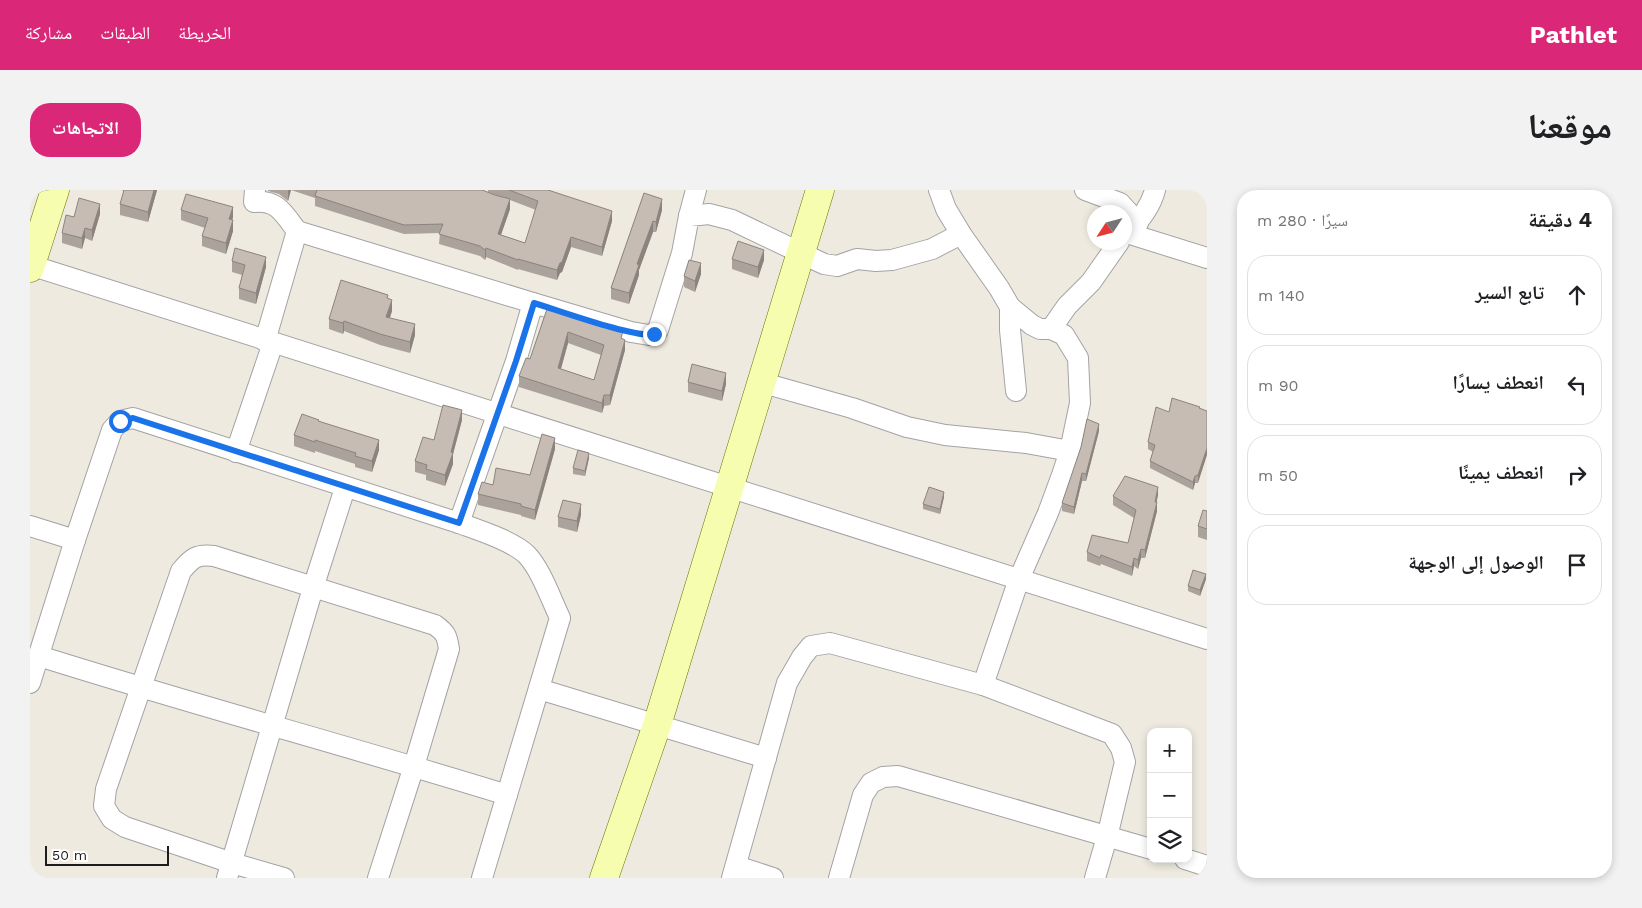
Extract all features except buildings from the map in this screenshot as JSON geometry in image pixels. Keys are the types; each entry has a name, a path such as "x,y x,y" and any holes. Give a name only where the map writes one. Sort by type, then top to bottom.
{"street":[{"path":"55,190 30,266 1207,639"},
{"path":"255,190 254,202 262,201 274,204 283,212 297,231 631,332 649,335 654,334 658,330 682,253 696,190"},
{"path":"604,878 657,725 820,190"},
{"path":"939,190 946,209 960,234 999,288 1010,307 1032,326 1040,329 1051,329 1064,336 1071,344 1078,358 1080,403 1070,451 1048,514 1019,579 983,685"},
{"path":"1086,190 1120,203 1120,205"},
{"path":"1132,227 1153,198 1155,190"},
{"path":"689,216 709,214 732,220 824,264 837,266 857,259 884,260 932,249 960,234"},
{"path":"236,452 269,342 297,231"},
{"path":"1132,236 1207,258"},
{"path":"1051,329 1115,250"},
{"path":"459,523 498,415 534,303"},
{"path":"1010,307 1010,330 1016,391"},
{"path":"760,382 852,408 906,427 954,436 1026,443 1070,451"},
{"path":"30,683 112,430 120,421 133,418 459,523 501,539 526,554 542,580 560,618 482,878"},
{"path":"230,870 314,588 346,488"},
{"path":"30,526 75,540"},
{"path":"284,878 230,870 125,827 112,819 104,806 106,788 181,571 191,559 202,554 214,556 435,625 447,637 449,649 378,878"},
{"path":"773,878 734,872 787,683 802,657 811,646 830,643 983,685 1112,734 1121,748 1125,762 1095,878"},
{"path":"39,656 141,688 414,766 507,795"},
{"path":"539,689 766,758"},
{"path":"839,878 863,795 871,783 883,777 898,776 939,787 1147,848"},
{"path":"1192,861 1207,866"}],"route":[{"path":"120,421 133,418 459,523 498,415 534,303 631,332 654,334"}]}
